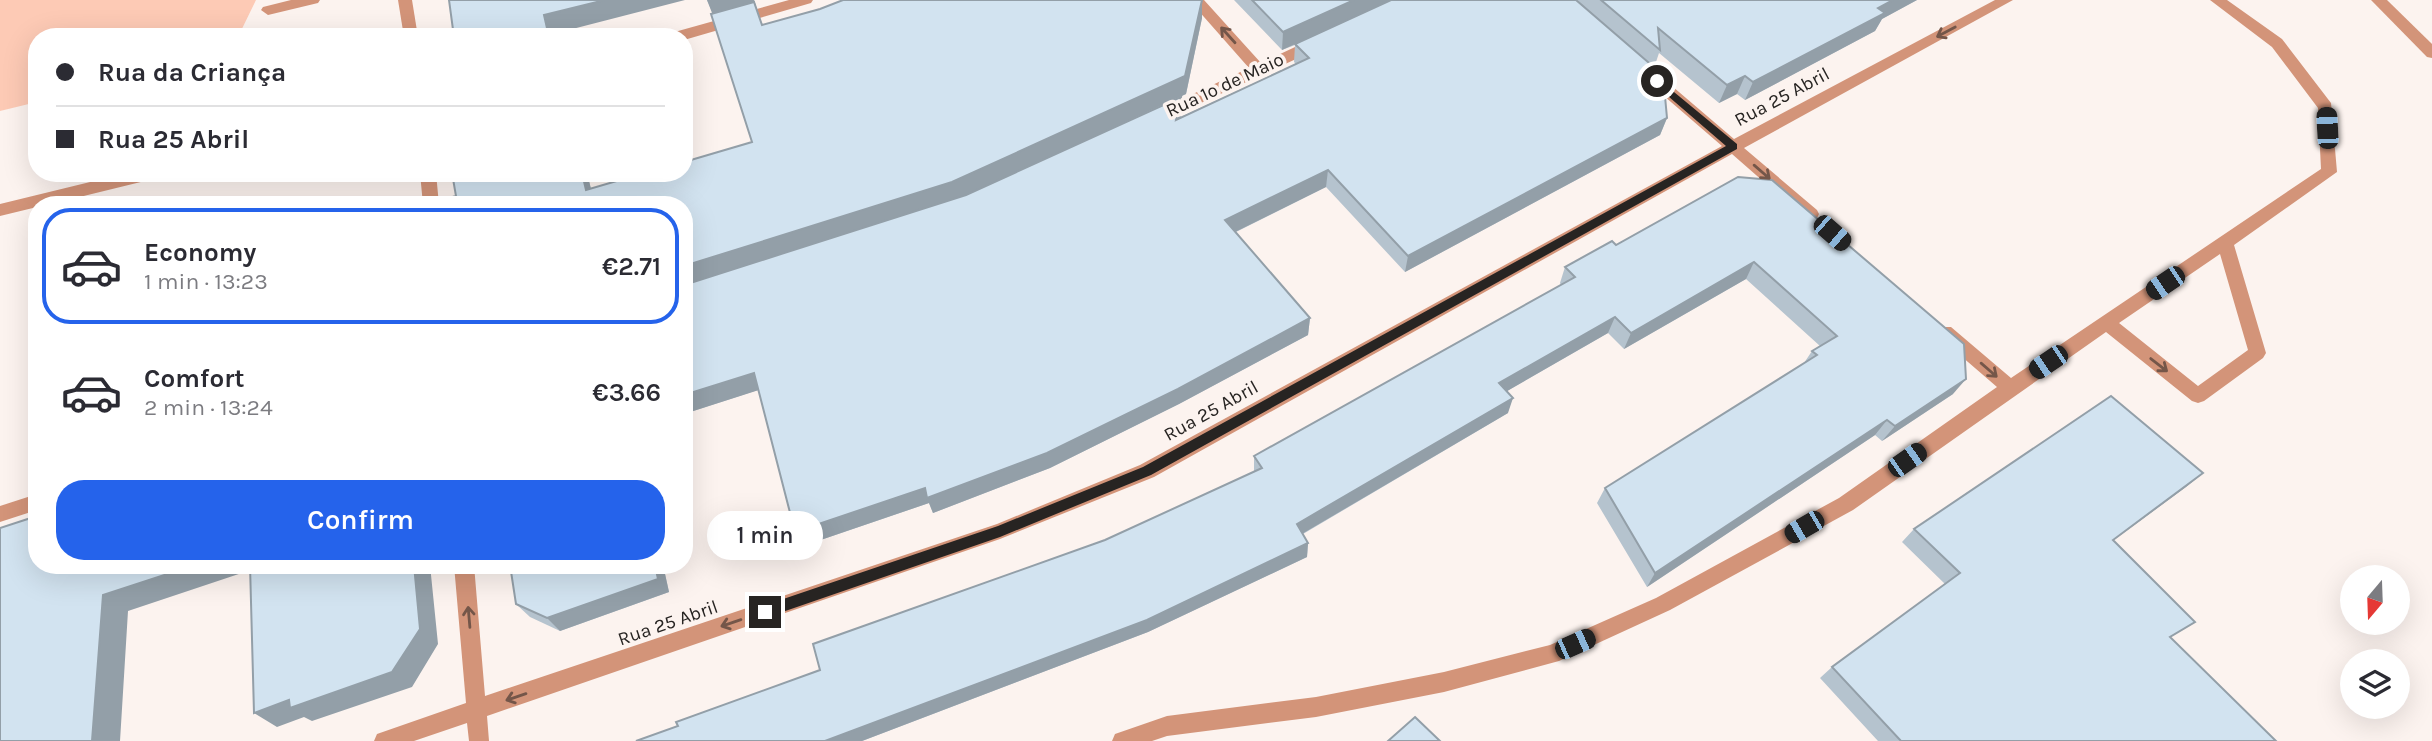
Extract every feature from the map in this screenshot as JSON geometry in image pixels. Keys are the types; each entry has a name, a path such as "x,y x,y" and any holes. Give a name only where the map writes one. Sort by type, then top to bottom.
{"street":[{"path":"268,9 313,0"},
{"path":"405,0 410,28"},
{"path":"693,32 806,0"},
{"path":"1196,0 1259,70"},
{"name":"Rua 25 Abril","path":"384,741 1000,531 1147,471 1734,146 2006,0"},
{"path":"1122,741 1167,726 1316,707 1444,682 1552,653 1663,604 1834,510 2329,172 2326,107 2277,43 2217,0"},
{"path":"2378,0 2432,52"},
{"name":"Rua 1º de Maio","path":"1148,121 1334,35"},
{"path":"1632,60 1826,227"},
{"path":"58,196 116,182"},
{"path":"0,210 28,203"},
{"path":"2106,323 2198,396 2257,353 2225,243"},
{"path":"1928,317 2010,388"},
{"path":"0,514 28,505"},
{"path":"465,574 479,741"}],"shaded area":[{"path":"0,0 256,0 242,28 28,28 28,104 0,111"}],"building":[{"path":"449,0 605,0 544,15 547,28 453,28"},
{"path":"843,0 1202,0 1185,76 952,182 693,263 693,196 456,196 454,182 584,182 586,190 613,182 693,182 693,159 752,142 711,14 754,2 762,25"},
{"path":"1252,0 1354,0 1283,32"},
{"path":"1391,0 1576,0 1663,75 1667,118 1408,256 1328,170 1225,220 1310,318 1178,389 1047,453 927,498 925,488 795,532 754,373 693,392 693,282 966,195 1181,97 1176,120 1309,58 1295,44"},
{"path":"1601,0 1893,0 1878,8 1885,13 1753,82 1745,76 1727,85 1658,28 1660,50"},
{"path":"1738,177 1772,180 1964,344 1966,379 1895,426 1887,420 1655,573 1605,488 1817,355 1812,351 1837,336 1754,262 1631,333 1615,317 1499,383 1513,398 1297,524 1308,543 1147,620 825,741 636,741 678,726 676,722 820,670 813,644 1105,540 1262,468 1254,456 1575,277 1565,267 1612,241 1616,245"},
{"path":"2111,396 2203,473 2113,540 2195,622 2170,637 2276,741 1901,741 1832,667 1960,573 1914,529"},
{"path":"28,519 28,574 167,574 103,595 92,741 0,741 0,528"},
{"path":"250,574 415,574 420,629 392,672 290,708 289,700 254,713"},
{"path":"511,574 657,574 658,579 547,618 516,604"},
{"path":"1415,717 1440,741 1388,741"}],"route":[{"path":"765,612 1000,531 1147,471 1734,146 1657,81"}]}
